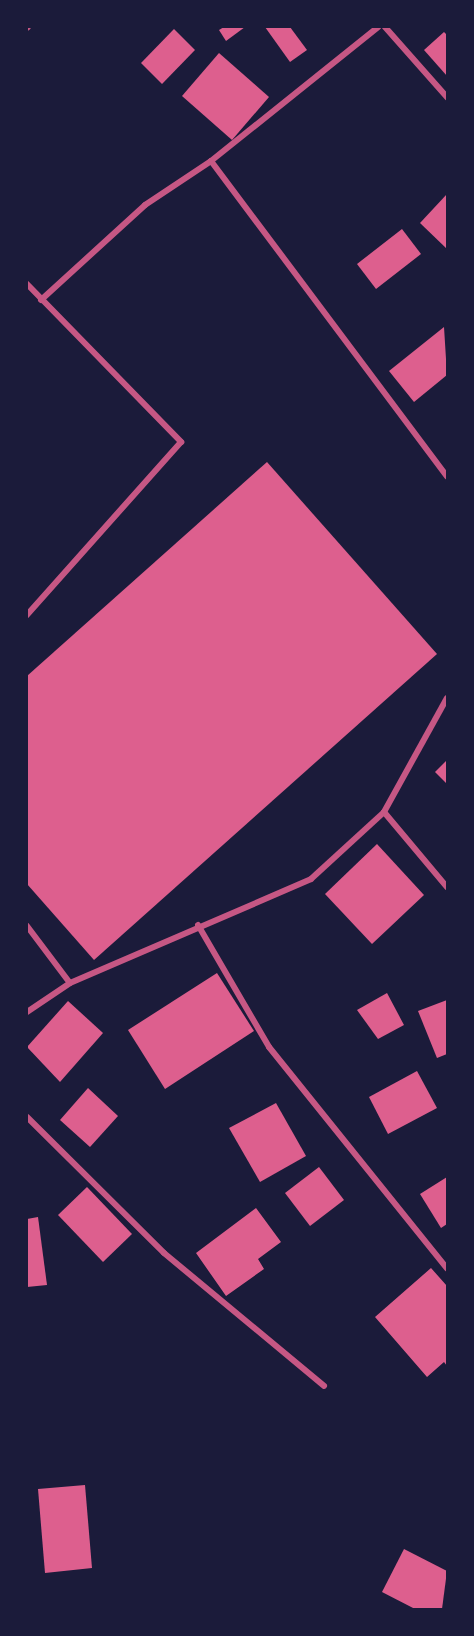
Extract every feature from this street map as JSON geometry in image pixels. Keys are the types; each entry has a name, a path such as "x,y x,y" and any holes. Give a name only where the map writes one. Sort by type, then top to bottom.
{"street":[{"path":"41,300 145,205 211,160 378,27"},
{"path":"385,27 447,97"},
{"path":"211,160 447,476"},
{"path":"27,285 181,442 27,615"},
{"path":"27,1012 70,983 198,925 311,879 384,812 447,698"},
{"path":"384,812 447,887"},
{"path":"198,925 269,1047 447,1268"},
{"path":"27,926 70,983"},
{"path":"27,1117 164,1253 324,1386"}],"building":[{"path":"224,27 245,27 226,41 219,30"},
{"path":"265,27 290,27 307,50 290,62"},
{"path":"174,29 195,50 162,84 141,63"},
{"path":"444,32 447,35 447,76 424,50"},
{"path":"219,53 269,97 232,140 182,96"},
{"path":"447,194 447,249 420,223"},
{"path":"402,229 421,254 376,289 357,264"},
{"path":"444,327 447,375 414,402 389,371"},
{"path":"267,462 437,654 94,960 27,884 27,676"},
{"path":"447,760 447,784 435,772"},
{"path":"377,844 424,895 372,944 325,894"},
{"path":"217,973 254,1031 165,1089 128,1030"},
{"path":"387,993 404,1025 378,1039 357,1010"},
{"path":"447,1000 447,1054 437,1058 418,1011"},
{"path":"68,1001 103,1033 60,1082 27,1047"},
{"path":"417,1071 437,1108 388,1134 369,1097"},
{"path":"88,1088 118,1116 90,1147 60,1120"},
{"path":"276,1103 306,1156 260,1182 229,1128"},
{"path":"319,1167 344,1200 310,1226 285,1193"},
{"path":"447,1177 447,1224 441,1228 420,1194"},
{"path":"87,1187 132,1234 103,1262 58,1215"},
{"path":"256,1208 281,1242 258,1259 264,1269 226,1296 196,1253"},
{"path":"38,1217 47,1285 27,1287 27,1219"},
{"path":"431,1268 447,1286 447,1366 444,1362 427,1377 375,1317"},
{"path":"85,1485 92,1568 45,1573 38,1489"},
{"path":"404,1549 447,1571 442,1609 415,1609 382,1592"}]}
